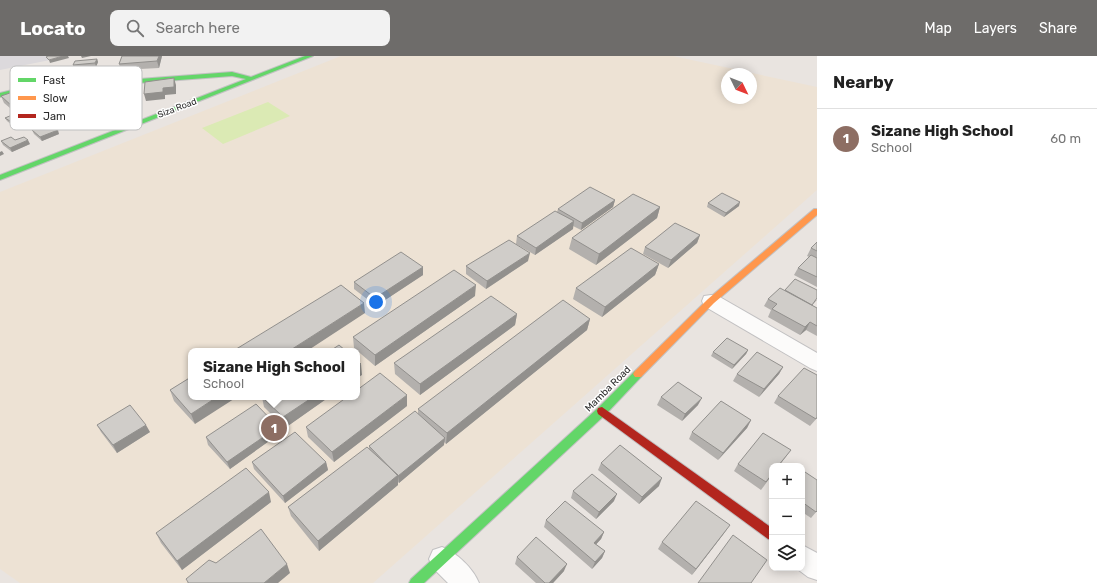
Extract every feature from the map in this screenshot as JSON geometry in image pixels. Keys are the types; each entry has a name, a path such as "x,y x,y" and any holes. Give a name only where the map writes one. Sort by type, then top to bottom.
{"street":[{"name":"Siza Road","path":"142,122 310,56"},
{"path":"142,81 232,74 252,79"},
{"path":"0,95 10,92"},
{"name":"Siza Road","path":"0,178 122,130"},
{"name":"Mamba Road","path":"415,583 602,411 711,301 817,211"},
{"path":"711,301 817,363"},
{"path":"602,411 769,533"},
{"path":"442,559 466,583"},
{"path":"805,559 817,568"}],"shaded area":[{"path":"0,56 70,56 20,66 10,66 10,68 0,70"},
{"path":"341,56 673,56 729,68 721,68 721,104 757,104 757,74 817,87 817,190 373,583 20,583 0,569 0,192"}],"green space":[{"path":"268,102 290,116 223,144 202,128"}],"building":[{"path":"63,56 49,60 46,57"},
{"path":"122,56 159,56 157,61 119,64"},
{"path":"97,59 95,63 73,65 75,61"},
{"path":"174,78 174,87 163,88 163,92 144,94 145,82"},
{"path":"10,93 10,104 1,96"},
{"path":"10,116 10,121 5,118"},
{"path":"32,130 58,130 40,137"},
{"path":"11,137 15,140 24,137 28,140 10,148 1,141"},
{"path":"590,187 615,200 582,223 558,209"},
{"path":"722,193 740,202 726,213 708,203"},
{"path":"633,194 660,207 599,254 572,238"},
{"path":"555,211 574,221 536,248 517,236"},
{"path":"675,223 700,235 671,260 645,247"},
{"path":"509,240 530,253 487,281 466,266"},
{"path":"817,242 817,251 811,248"},
{"path":"631,248 659,264 605,307 576,288"},
{"path":"401,252 423,267 375,298 354,282"},
{"path":"811,255 817,258 817,277 798,268"},
{"path":"454,270 476,285 375,355 353,337"},
{"path":"795,279 817,290 817,298 812,305 785,290"},
{"path":"341,285 364,303 294,348 238,348"},
{"path":"780,288 817,308 817,326 810,322 805,327 772,309 777,304 768,299"},
{"path":"491,296 517,314 420,384 394,363"},
{"path":"563,300 590,319 447,433 418,409"},
{"path":"727,338 748,350 734,365 713,352"},
{"path":"339,345 342,348 334,348"},
{"path":"757,352 783,367 764,389 737,374"},
{"path":"804,368 817,375 816,419 778,396"},
{"path":"380,373 407,395 332,452 306,427 343,400 360,400 360,388"},
{"path":"188,379 188,400 212,400 191,414 170,390"},
{"path":"678,382 702,398 685,414 661,397"},
{"path":"265,400 308,400 283,417"},
{"path":"721,401 751,420 723,453 692,432"},
{"path":"256,404 278,427 227,462 206,437"},
{"path":"130,405 146,425 113,445 97,425"},
{"path":"415,411 445,438 398,476 369,446"},
{"path":"295,432 326,462 283,496 252,462"},
{"path":"763,433 791,450 780,463 769,463 769,478 766,482 738,464"},
{"path":"620,445 662,478 642,497 601,463"},
{"path":"367,447 398,475 318,541 288,507"},
{"path":"246,468 269,492 177,561 156,533"},
{"path":"805,472 817,480 816,512 805,504"},
{"path":"592,474 617,494 599,512 573,491"},
{"path":"565,501 604,532 594,543 605,551 595,562 546,520"},
{"path":"696,501 730,525 696,569 662,542"},
{"path":"261,529 287,564 264,583 188,583 186,579 209,560 216,563"},
{"path":"733,535 767,560 751,583 698,583"},
{"path":"536,537 567,564 549,583 545,583 517,557"}],"traffic: fast":[{"path":"142,122 310,56"},
{"path":"142,81 232,74 249,78"},
{"path":"0,95 10,92"},
{"path":"0,178 122,130"},
{"path":"415,583 602,411 638,374"}],"traffic: slow":[{"path":"638,374 711,301 817,211"}],"traffic: jam":[{"path":"602,411 769,533"}],"place":[{"name":"Sizane High School","path":"274,428"}]}
